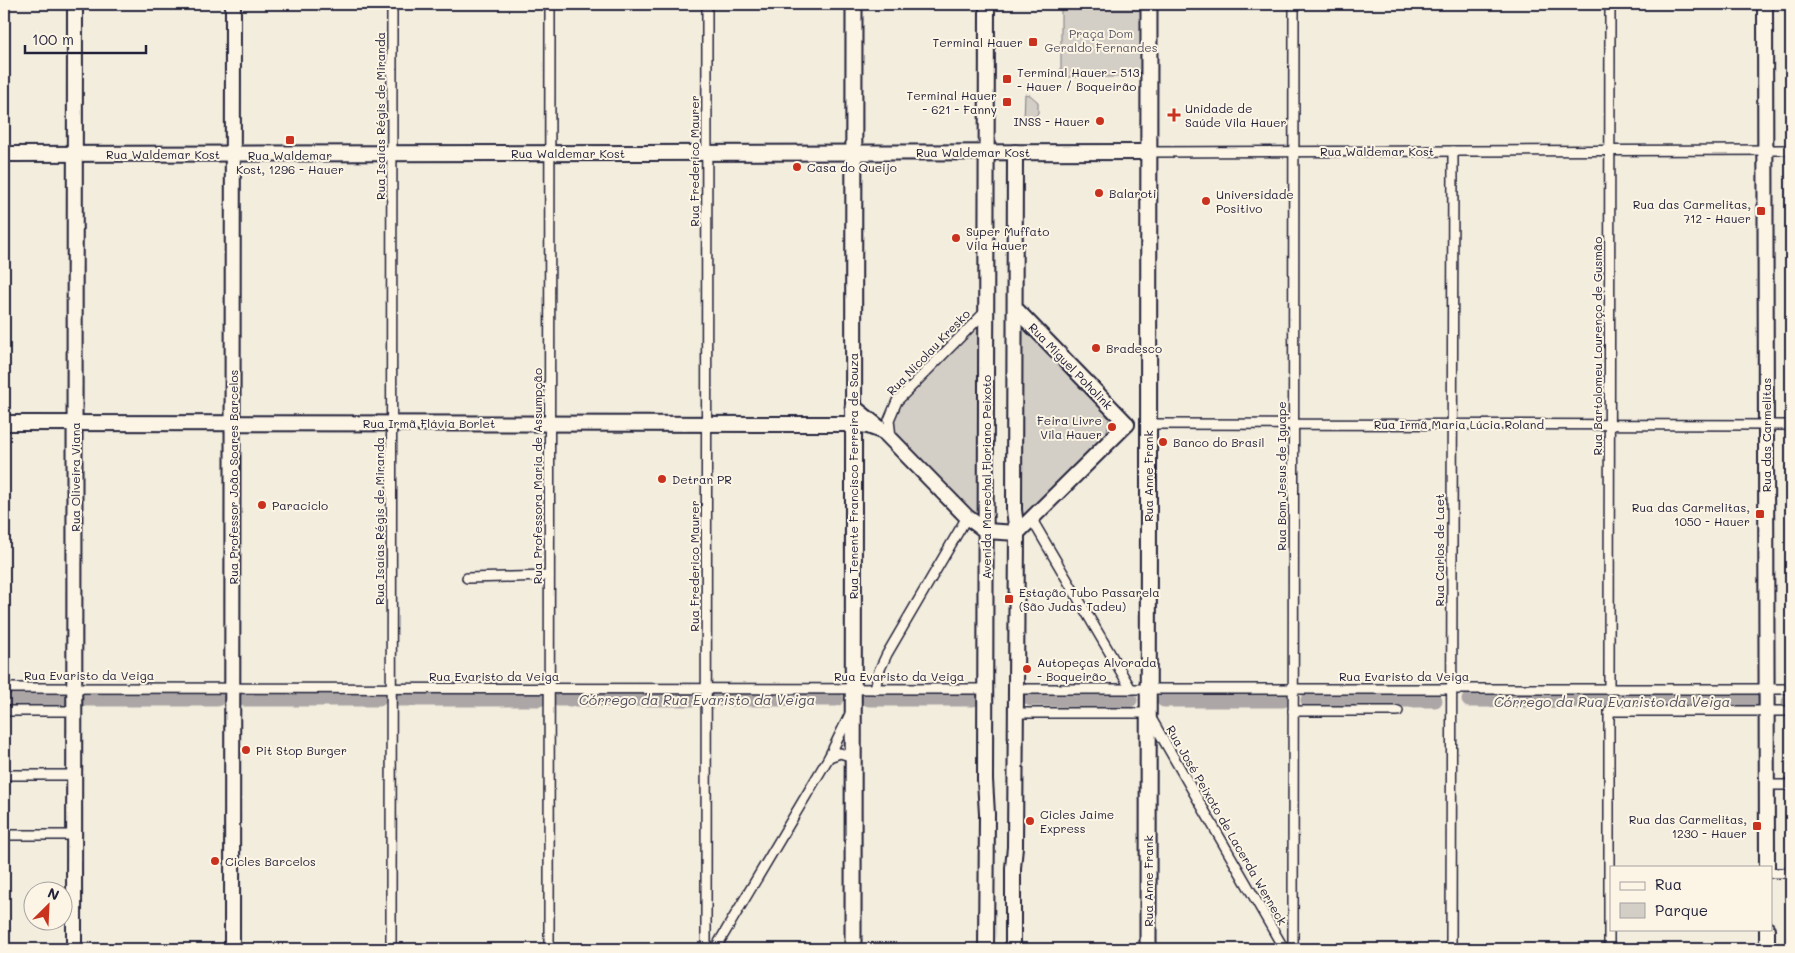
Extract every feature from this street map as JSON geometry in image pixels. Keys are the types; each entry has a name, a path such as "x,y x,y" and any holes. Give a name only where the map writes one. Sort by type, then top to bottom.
{"main road":[{"name":"Rua Tenente Francisco Ferreira de Souza","path":"853,949 854,4"},
{"name":"Rua Anne Frank","path":"1148,949 1149,4"},
{"path":"853,407 888,437"}],"street":[{"name":"Rua Oliveira Viana","path":"74,949 75,4"},
{"name":"Rua Professor João Soares Barcelos","path":"232,949 233,4"},
{"name":"Rua Isaías Régis de Miranda","path":"391,949 392,4"},
{"name":"Rua Professora Maria de Assumpção","path":"549,949 550,4"},
{"name":"Rua Frederico Maurer","path":"706,949 707,4"},
{"name":"Avenida Marechal Floriano Peixoto","path":"986,949 987,4"},
{"name":"Rua Bom Jesus de Iguape","path":"1293,949 1294,4"},
{"name":"Rua Bartolomeu Lourenço de Gusmão","path":"1609,689 1610,4"},
{"name":"Rua das Carmelitas","path":"1765,4 1767,866"},
{"name":"Rua Waldemar Kost","path":"4,154 1791,150"},
{"name":"Rua Carlos de Laet","path":"1451,949 1453,151"},
{"path":"1013,949 1017,533 1014,510 1016,152"},
{"name":"Rua Miguel Poholink","path":"1015,308 1126,424"},
{"name":"Rua Nicolau Kresko","path":"888,437 889,420 897,401 986,311"},
{"name":"Rua Irmã Flávia Borlet","path":"4,423 853,424 868,426 888,437"},
{"name":"Rua Irmã Maria Lúcia Roland","path":"1126,424 1791,425"},
{"path":"1017,533 1126,424"},
{"path":"888,437 967,517 986,531 1017,533"},
{"path":"875,688 879,671 887,654 967,517"},
{"path":"1031,518 1131,689"},
{"path":"467,578 549,576"},
{"name":"Rua Evaristo da Veiga","path":"4,688 550,688 706,691 853,688 985,689"},
{"name":"Rua Evaristo da Veiga","path":"1016,689 1791,689"},
{"path":"715,949 829,757 853,707"},
{"path":"4,711 74,711"},
{"path":"1293,711 1398,711"},
{"path":"1609,949 1609,711 1791,711"},
{"path":"1016,713 1148,713"},
{"name":"Rua José Peixoto de Lacerda Werneck","path":"1148,713 1284,949"},
{"path":"829,757 840,753 853,757"},
{"path":"4,775 74,775"},
{"path":"1767,785 1791,785"},
{"path":"4,835 74,835"},
{"path":"1772,873 1791,873"},
{"path":"1767,930 1767,949"}],"green space":[{"name":"Praça Dom Geraldo Fernandes","path":"1061,4 1141,4 1141,77 1061,77"},
{"path":"1025,94 1030,95 1038,102 1038,113 1034,117 1024,120"},
{"path":"977,326 981,326 981,517 978,518 892,431 891,426 898,406"},
{"path":"1020,326 1103,407 1109,419 1106,437 1029,514 1021,519 1018,453 1021,449 1022,340 1018,336"}],"waterway":[{"name":"Córrego da Rua Evaristo da Veiga","path":"4,699 67,699"},
{"name":"Córrego da Rua Evaristo da Veiga","path":"83,699 217,699"},
{"name":"Córrego da Rua Evaristo da Veiga","path":"244,699 379,699"},
{"name":"Córrego da Rua Evaristo da Veiga","path":"397,699 539,699"},
{"name":"Córrego da Rua Evaristo da Veiga","path":"558,699 836,699"},
{"name":"Córrego da Rua Evaristo da Veiga","path":"869,699 973,699"},
{"name":"Córrego da Rua Evaristo da Veiga","path":"1031,699 1130,700"},
{"name":"Córrego da Rua Evaristo da Veiga","path":"1164,700 1283,700"},
{"name":"Córrego da Rua Evaristo da Veiga","path":"1308,700 1435,700"},
{"name":"Córrego da Rua Evaristo da Veiga","path":"1469,700 1754,701"}],"place":[{"name":"Terminal Hauer","path":"1033,42"},
{"name":"Terminal Hauer - 513 - Hauer / Boqueirão","path":"1007,79"},
{"name":"Terminal Hauer - 621 - Fanny","path":"1007,102"},
{"name":"Unidade de Saúde Vila Hauer","path":"1174,115"},
{"name":"INSS - Hauer","path":"1100,121"},
{"name":"Rua Waldemar Kost, 1296 - Hauer","path":"290,140"},
{"name":"Casa do Queijo","path":"797,167"},
{"name":"Balaroti","path":"1099,193"},
{"name":"Universidade Positivo","path":"1206,201"},
{"name":"Rua das Carmelitas, 712 - Hauer","path":"1761,211"},
{"name":"Super Muffato Vila Hauer","path":"956,238"},
{"name":"Bradesco","path":"1096,348"},
{"name":"Feira Livre Vila Hauer","path":"1112,427"},
{"name":"Banco do Brasil","path":"1163,442"},
{"name":"Detran PR","path":"662,479"},
{"name":"Paraciclo","path":"262,505"},
{"name":"Rua das Carmelitas, 1050 - Hauer","path":"1760,514"},
{"name":"Estação Tubo Passarela (São Judas Tadeu)","path":"1009,599"},
{"name":"Autopeças Alvorada - Boqueirão","path":"1027,669"},
{"name":"Pit Stop Burger","path":"246,750"},
{"name":"Cicles Jaime Express","path":"1030,821"},
{"name":"Rua das Carmelitas, 1230 - Hauer","path":"1757,826"},
{"name":"Cicles Barcelos","path":"215,861"}]}
